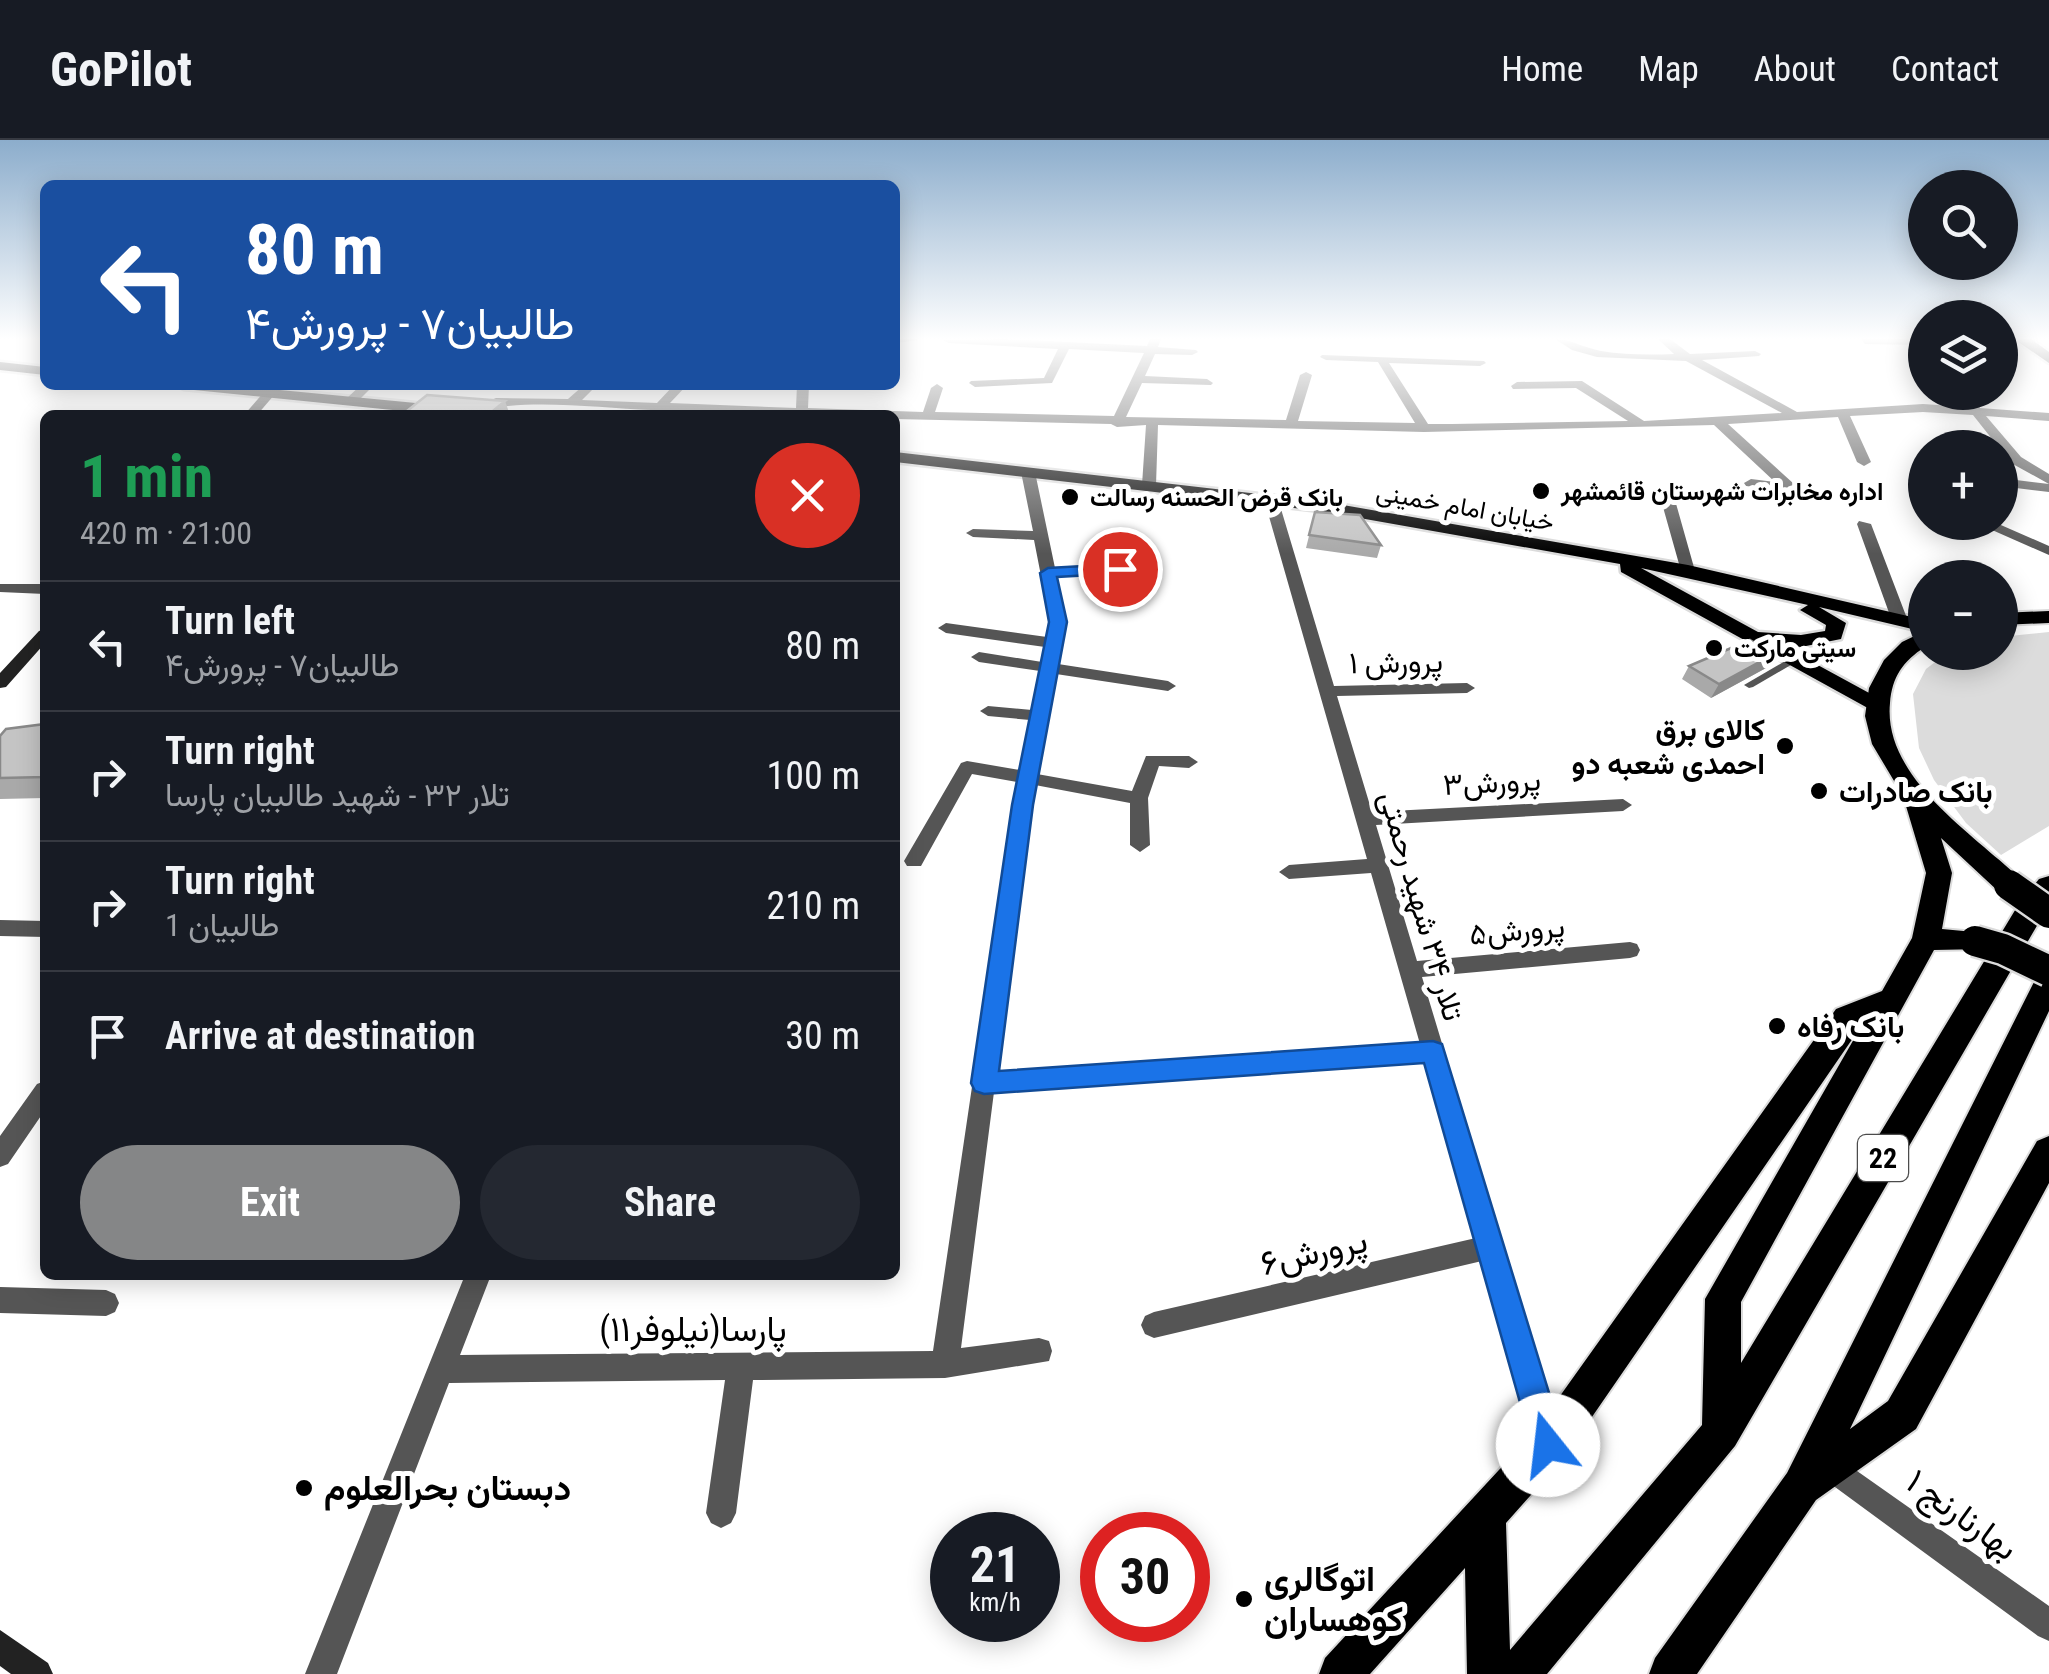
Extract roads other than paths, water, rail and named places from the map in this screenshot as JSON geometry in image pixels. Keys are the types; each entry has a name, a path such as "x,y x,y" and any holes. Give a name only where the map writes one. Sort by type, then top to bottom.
{"highway":[{"path":"2018,619 2049,617"},
{"path":"1908,646 1886,669 1875,705 1884,748 1915,797 2008,885 2049,913"},
{"path":"1722,1432 1723,1299 1926,940 1939,873 1915,797"},
{"name":"22","path":"1519,1674 1722,1432 2030,909 2049,886"},
{"path":"1926,940 1975,941 2003,949 2049,972"},
{"name":"22","path":"1671,1674 1816,1477 2049,980"},
{"path":"1340,1674 1548,1445 1847,1018 1892,1000"},
{"path":"1816,1477 1902,1415 2049,1151"},
{"path":"1485,1515 1489,1674"}],"main road":[{"name":"خیابان امام خمینی","path":"900,458 1271,499 1691,572 1908,622"},
{"name":"خیابان امام خمینی","path":"1609,559 1875,705"},
{"path":"1691,572 1728,588 1822,614 1836,623 1834,635 1822,638 1772,640 1748,634"},
{"path":"1,680 40,639"},
{"path":"0,1646 37,1674"}],"street":[{"path":"928,416 930,411"},
{"path":"1118,423 1124,411"},
{"path":"1290,426 1295,411"},
{"path":"1413,411 1424,428"},
{"path":"1619,411 1642,426"},
{"path":"1786,411 1794,415"},
{"path":"900,415 1424,428 1642,426 1871,411"},
{"path":"1955,411 2049,417"},
{"path":"1842,412 1864,462"},
{"path":"1973,412 2016,460 2049,480"},
{"path":"1716,420 1789,487 1751,483"},
{"path":"1149,484 1152,424"},
{"path":"945,1364 1028,777 1058,622 1028,472"},
{"path":"2018,484 2049,488"},
{"name":"تلار ۳۴ شهید رحمتی","path":"1271,499 1548,1445"},
{"path":"1668,500 1691,572"},
{"path":"1864,524 1900,620"},
{"path":"973,533 1040,536"},
{"path":"2018,538 2049,551"},
{"path":"1048,573 1120,569"},
{"path":"0,588 40,590"},
{"path":"946,628 1054,642"},
{"path":"979,658 1168,686"},
{"name":"پرورش ۱","path":"1327,691 1467,688"},
{"path":"988,711 1040,716"},
{"path":"1140,845 1140,798 1152,760 1189,762"},
{"path":"914,862 966,767 1140,798"},
{"name":"پرورش۳","path":"1364,818 1623,804"},
{"path":"1289,872 1378,865"},
{"path":"0,928 40,930"},
{"name":"پرورش۵","path":"1409,970 1630,950"},
{"path":"984,1083 1433,1052"},
{"path":"0,1156 40,1098"},
{"name":"پرورش۶","path":"1154,1325 1490,1246"},
{"path":"321,1674 476,1280"},
{"path":"0,1300 106,1303"},
{"name":"پارسا(نیلوفر۱۱)","path":"441,1369 945,1364 1039,1352"},
{"path":"722,1513 741,1366"},
{"name":"بهارنارنج ۱","path":"1816,1477 2049,1625"}],"lane":[{"path":"1749,684 1792,660"}],"place":[{"name":"اداره مخابرات شهرستان قائمشهر","path":"1541,491"},
{"name":"بانک قرض الحسنه رسالت","path":"1070,497"},
{"name":"سیتی مارکت","path":"1714,648"},
{"name":"کالای برق احمدی شعبه دو","path":"1785,746"},
{"name":"بانک صادرات","path":"1819,791"},
{"name":"بانک رفاه","path":"1777,1026"},
{"name":"دبستان بحرالعلوم","path":"304,1488"},
{"name":"اتوگالری کوهساران","path":"1244,1599"}]}
